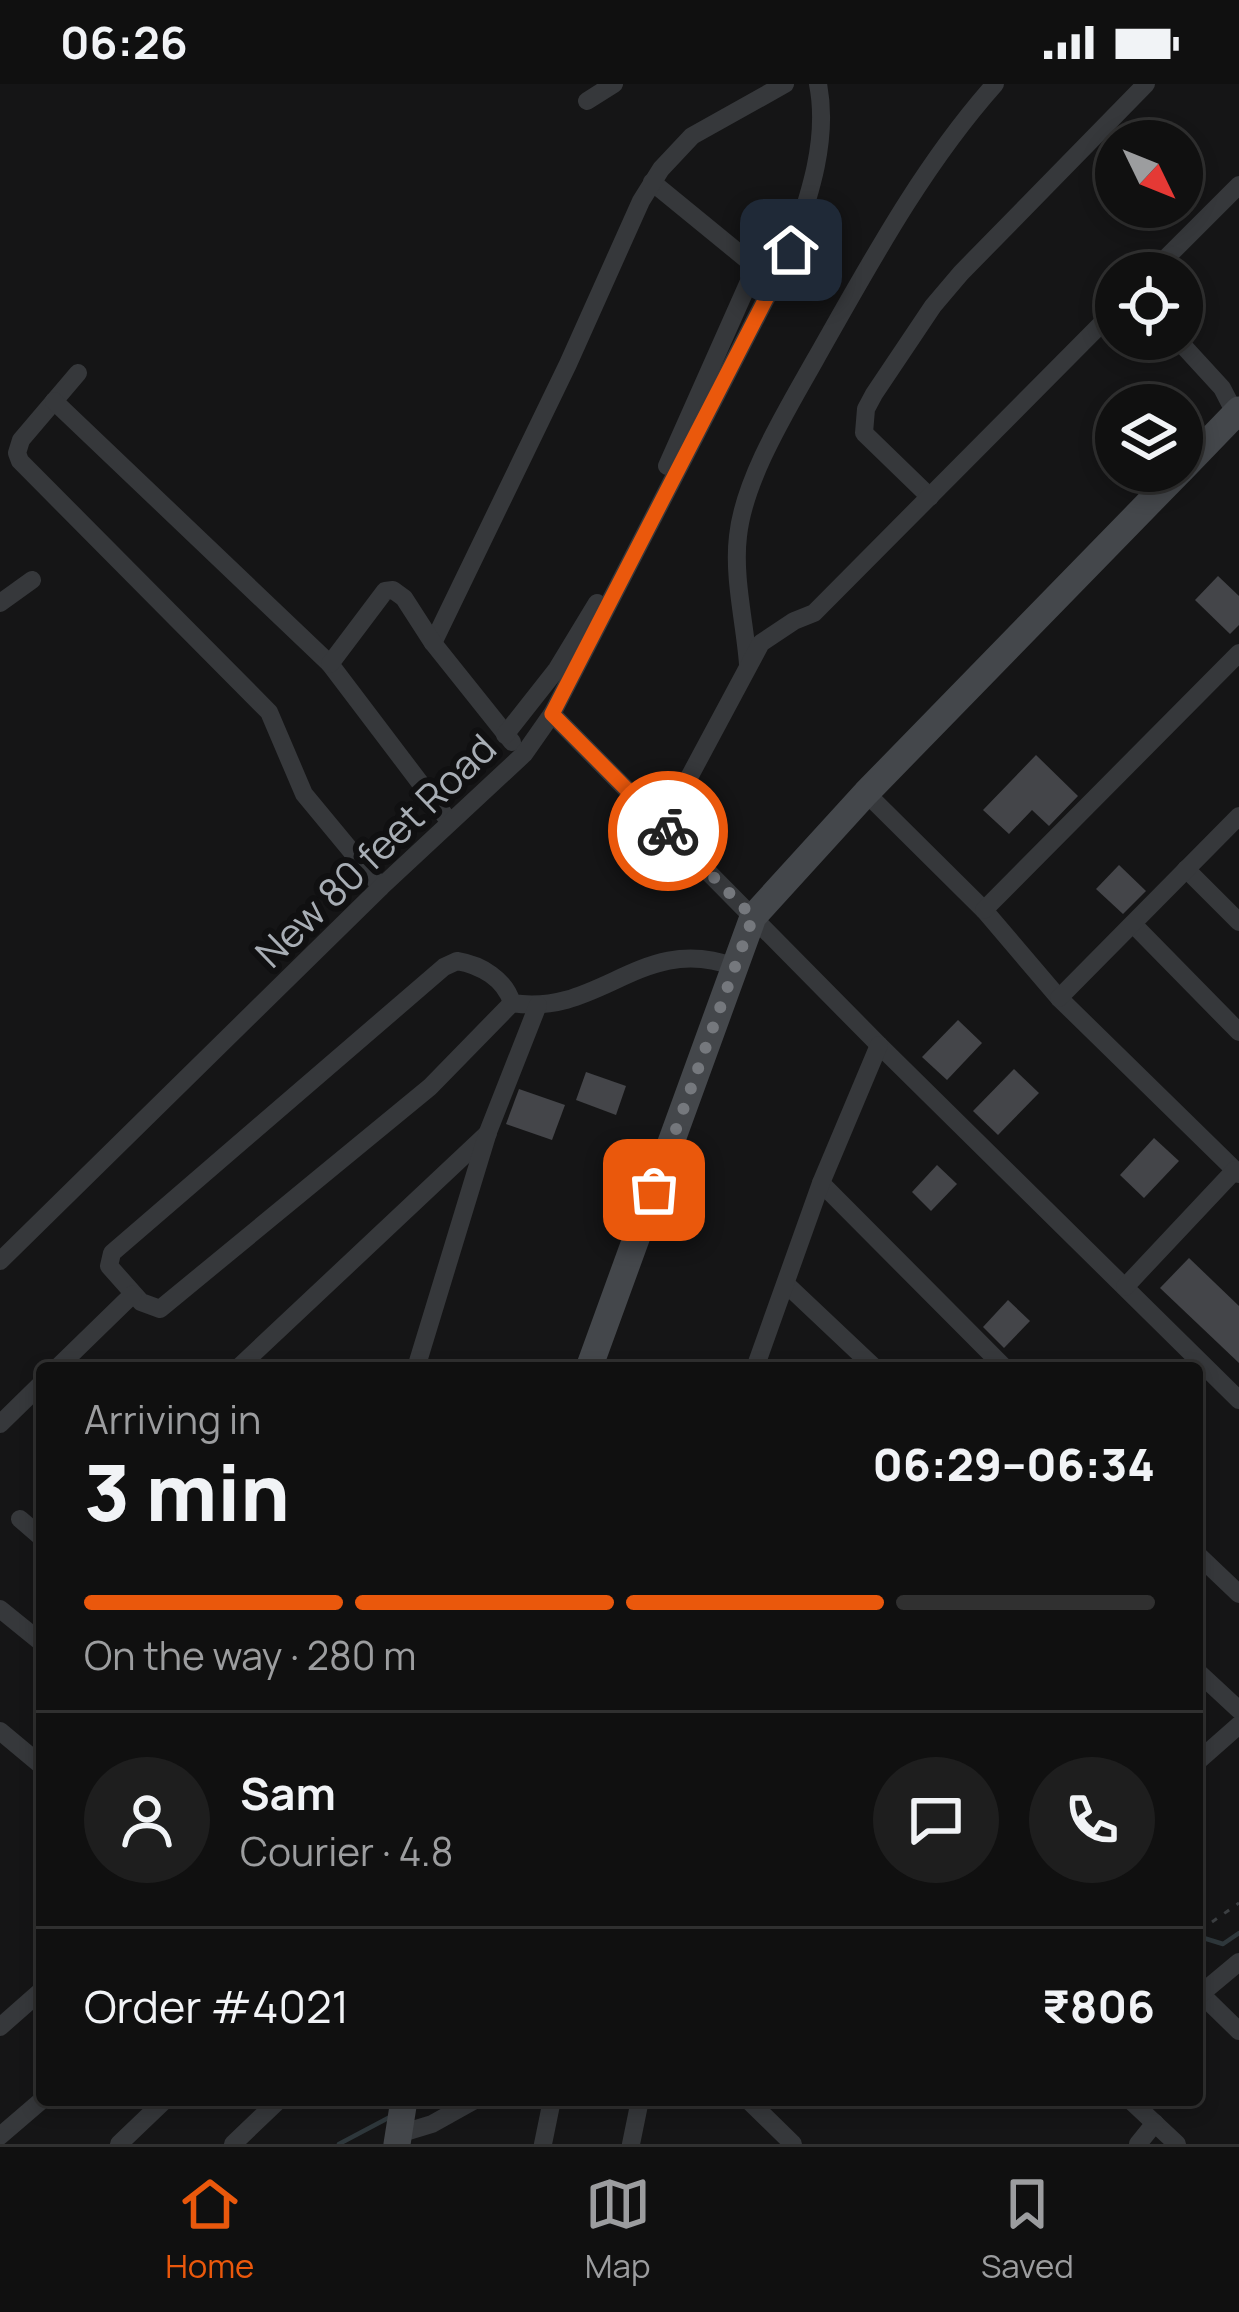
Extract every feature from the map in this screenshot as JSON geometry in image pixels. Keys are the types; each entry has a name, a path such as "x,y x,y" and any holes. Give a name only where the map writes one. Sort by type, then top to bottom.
{"street":[{"path":"587,101 614,84"},
{"path":"433,643 652,182 692,136 784,84"},
{"name":"New 80 feet Road","path":"0,1261 449,821 524,754 552,714 776,282 814,185 822,104 818,84"},
{"path":"748,664 738,535 748,493 788,408 868,266 931,167 995,84"},
{"path":"929,497 864,433 866,409 933,306 1146,84"},
{"path":"652,182 776,282"},
{"path":"1172,252 1239,185"},
{"path":"506,735 557,669 610,580 755,268"},
{"path":"663,826 761,643 814,613 1095,330"},
{"path":"1196,360 1222,388 1237,416 1203,449"},
{"path":"18,446 78,373"},
{"path":"54,401 330,664 449,821"},
{"path":"0,432 18,446 20,461 268,712 304,794 381,887"},
{"path":"591,1362 753,917 866,793 1160,492"},
{"path":"0,603 32,580"},
{"path":"330,664 386,592 393,590 404,598 433,643 524,754"},
{"path":"984,910 1239,653"},
{"path":"552,714 1201,1362"},
{"path":"866,793 984,910 1059,998 1237,1172 1125,1287"},
{"path":"1059,998 1239,816"},
{"path":"1186,869 1239,922"},
{"path":"1132,924 1239,1032"},
{"path":"512,1003 557,1004 684,955 707,956 735,967"},
{"path":"457,961 485,970 512,1003 430,1087 160,1309 150,1308 110,1266 112,1253 443,967 457,961"},
{"path":"418,1362 488,1132 538,1005"},
{"path":"757,1362 821,1183 879,1045"},
{"path":"244,1362 488,1132"},
{"path":"821,1183 999,1362"},
{"path":"786,1284 869,1362"},
{"path":"64,1362 134,1294"},
{"path":"1203,1364 1239,1400"},
{"path":"0,1424 36,1389"},
{"path":"20,1520 36,1533"},
{"path":"1203,1560 1239,1594"},
{"path":"0,1609 36,1638"},
{"path":"1203,1677 1239,1710"},
{"path":"1203,1757 1239,1725"},
{"path":"0,1731 36,1761"},
{"path":"1203,1992 1239,1962"},
{"path":"0,2027 36,1995"},
{"path":"1203,1999 1239,2031"},
{"path":"0,2136 36,2105"},
{"path":"118,2144 159,2106"},
{"path":"233,2144 273,2106"},
{"path":"398,2139 403,2106"},
{"path":"398,2139 464,2106"},
{"path":"543,2144 551,2106"},
{"path":"631,2144 639,2106"},
{"path":"754,2106 793,2144"},
{"path":"1137,2106 1177,2144"},
{"path":"1138,2144 1155,2123"}],"path":[{"path":"1203,1922 1212,1922 1239,1903"}],"building":[{"path":"1218,576 1239,596 1239,625 1230,634 1195,600"},
{"path":"1036,755 1078,796 1049,826 1032,810 1009,834 983,810"},
{"path":"1119,865 1146,891 1123,914 1096,889"},
{"path":"958,1020 982,1043 947,1080 922,1057"},
{"path":"1014,1069 1039,1093 998,1135 973,1111"},
{"path":"586,1072 626,1086 616,1115 576,1100"},
{"path":"519,1089 565,1105 552,1140 506,1124"},
{"path":"1154,1138 1179,1161 1144,1198 1120,1175"},
{"path":"937,1165 957,1184 931,1211 912,1192"},
{"path":"1189,1258 1239,1306 1239,1363 1160,1288"},
{"path":"1008,1300 1030,1321 1004,1348 983,1327"}],"waterway":[{"path":"1203,1938 1223,1944 1239,1933"},
{"path":"339,2144 390,2117"}],"way so far":[{"path":"654,1190 753,917 668,831"}],"route":[{"path":"668,831 552,714 791,250"}]}
